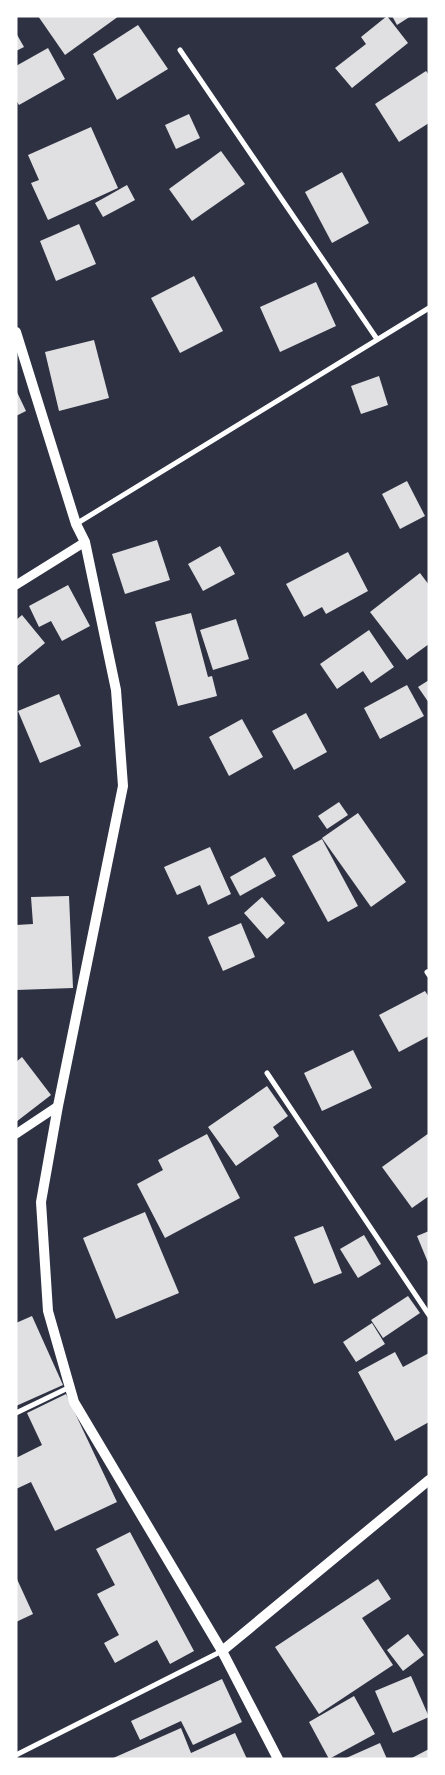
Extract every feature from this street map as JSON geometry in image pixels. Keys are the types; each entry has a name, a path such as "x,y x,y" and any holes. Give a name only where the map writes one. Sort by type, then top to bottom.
{"main road":[{"path":"16,332 76,524 85,542 116,690 123,786 58,1106 41,1202 48,1311 74,1402 222,1651 278,1759"},
{"path":"222,1651 429,1480"}],"street":[{"path":"180,50 377,340"},
{"path":"76,524 429,308"},
{"path":"16,585 85,542"},
{"path":"267,1073 429,1315"},
{"path":"16,1134 58,1106"},
{"path":"16,1413 70,1387"},
{"path":"16,1755 222,1651"}],"building":[{"path":"38,16 119,16 65,55"},
{"path":"387,16 408,43 352,88 335,68 366,44 361,37"},
{"path":"392,16 411,16 397,25"},
{"path":"138,25 168,69 117,100 93,54"},
{"path":"16,33 24,47 16,51"},
{"path":"48,48 65,79 19,105 16,100 16,66"},
{"path":"426,71 429,75 429,123 399,142 375,104"},
{"path":"189,114 200,138 176,149 165,125"},
{"path":"91,127 118,188 48,220 31,183 39,180 28,155"},
{"path":"221,151 245,184 192,221 169,189"},
{"path":"342,172 369,223 332,243 305,192"},
{"path":"127,185 135,200 103,217 95,203"},
{"path":"79,224 96,264 56,281 40,241"},
{"path":"194,276 223,331 180,353 151,298"},
{"path":"316,282 336,326 280,352 260,307"},
{"path":"94,340 109,398 59,411 45,352"},
{"path":"379,376 388,405 361,414 351,386"},
{"path":"16,390 26,411 16,416"},
{"path":"407,481 425,516 400,529 382,494"},
{"path":"157,540 170,580 125,594 112,554"},
{"path":"220,546 235,574 203,591 188,564"},
{"path":"348,552 368,591 326,614 322,607 304,617 286,584"},
{"path":"420,573 429,585 429,644 407,660 370,612"},
{"path":"68,585 90,626 62,641 51,621 39,627 29,606"},
{"path":"191,613 208,677 212,676 217,696 178,706 155,622"},
{"path":"22,615 45,643 16,667 16,620"},
{"path":"236,619 249,659 213,670 200,630"},
{"path":"369,630 394,667 371,683 363,671 337,689 320,664"},
{"path":"429,680 429,703 418,687"},
{"path":"407,685 424,716 380,739 364,708"},
{"path":"59,694 81,746 40,763 18,711"},
{"path":"306,713 327,752 294,770 272,731"},
{"path":"242,719 263,757 229,776 209,737"},
{"path":"339,802 348,815 327,829 318,816"},
{"path":"358,813 406,882 371,907 322,838"},
{"path":"322,839 358,906 328,922 292,856"},
{"path":"210,847 231,894 208,905 200,885 177,895 164,867"},
{"path":"265,857 276,876 240,896 230,877"},
{"path":"69,896 73,988 16,990 16,925 33,924 31,897"},
{"path":"262,897 285,923 267,939 244,913"},
{"path":"241,923 255,957 223,971 208,937"},
{"path":"425,991 429,997 429,1036 399,1052 379,1015"},
{"path":"353,1050 372,1088 322,1111 304,1073"},
{"path":"22,1057 51,1095 16,1122 16,1062"},
{"path":"267,1086 288,1116 273,1127 279,1136 236,1166 208,1127"},
{"path":"429,1133 429,1196 412,1208 382,1167"},
{"path":"207,1134 240,1198 165,1238 137,1184 163,1170 158,1160"},
{"path":"145,1212 179,1293 116,1319 83,1238"},
{"path":"323,1226 342,1273 314,1284 294,1237"},
{"path":"429,1231 429,1265 417,1236"},
{"path":"364,1235 381,1264 358,1278 340,1249"},
{"path":"408,1296 420,1313 383,1338 371,1320"},
{"path":"32,1316 63,1385 16,1406 16,1323"},
{"path":"372,1323 385,1344 356,1362 343,1342"},
{"path":"395,1352 403,1367 429,1353 429,1422 395,1441 358,1372"},
{"path":"66,1394 117,1502 55,1531 31,1482 16,1489 16,1458 42,1445 27,1413"},
{"path":"130,1532 194,1651 170,1664 157,1640 115,1663 104,1643 119,1635 97,1594 115,1585 96,1549"},
{"path":"16,1577 33,1614 16,1622"},
{"path":"378,1579 391,1599 362,1618 393,1665 319,1714 275,1647"},
{"path":"408,1634 424,1655 403,1671 387,1650"},
{"path":"411,1676 429,1717 393,1733 375,1691"},
{"path":"222,1679 242,1722 193,1745 181,1721 140,1740 131,1721"},
{"path":"354,1696 375,1734 329,1759 309,1722"},
{"path":"181,1728 191,1753 235,1733 247,1759 111,1759"},
{"path":"380,1743 387,1759 344,1759"},
{"path":"429,1749 429,1759 410,1759"}]}
